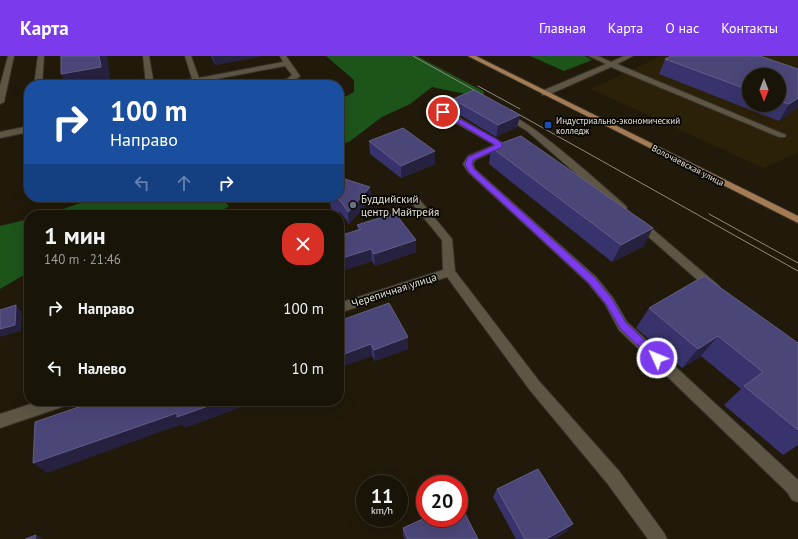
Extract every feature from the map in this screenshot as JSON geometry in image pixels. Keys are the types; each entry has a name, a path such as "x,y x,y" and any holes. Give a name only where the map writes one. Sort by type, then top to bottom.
{"main road":[{"name":"Волочаевская улица","path":"471,56 798,220"}],"street":[{"path":"0,102 11,56"},
{"path":"39,80 41,56"},
{"path":"146,56 149,80"},
{"path":"188,56 196,80 288,63"},
{"path":"283,56 296,76 294,79 290,80"},
{"path":"592,56 782,135"},
{"path":"544,93 630,56"},
{"path":"443,112 500,145 470,158 468,164 471,170 592,280 609,301 623,326 796,487"},
{"path":"512,118 530,128 721,294"},
{"path":"0,135 24,130"},
{"path":"415,201 447,239 449,272 534,385 614,477 658,539"},
{"name":"Черепичная улица","path":"344,306 449,272"},
{"path":"0,421 45,406"}],"shaded area":[{"path":"661,56 798,56 798,153 763,168 591,89"}],"green space":[{"path":"326,56 417,56 483,91 485,98 432,87 410,104 382,117 349,142 344,143 344,97 354,92 354,80"},
{"path":"530,56 585,56 592,60 564,71"},
{"path":"84,202 225,202 229,206 223,210 60,210"},
{"path":"24,220 24,275 0,289 0,226"}],"building":[{"path":"61,56 99,56 101,67 61,74"},
{"path":"671,56 760,56 798,69 798,98 789,104 786,103 786,68 742,68 742,87 665,59"},
{"path":"474,90 520,115 498,125 453,99"},
{"path":"403,128 435,151 401,166 369,141"},
{"path":"521,136 653,228 621,245 491,147"},
{"path":"345,179 370,187 348,212 341,202 344,202"},
{"path":"395,213 416,240 374,254 371,249 344,257 344,234 361,229 357,225"},
{"path":"704,276 798,343 798,430 744,386 763,372 718,336 698,349 649,308"},
{"path":"389,303 408,337 374,350 371,344 344,354 344,319"},
{"path":"16,305 15,325 0,329 0,310"},
{"path":"81,406 208,406 177,417 177,413 33,463 35,422"},
{"path":"538,469 573,524 546,539 525,539 497,489"},
{"path":"468,520 478,539 408,539 403,528 416,522 416,527 468,527"},
{"path":"36,535 35,539 25,539"}],"tram line":[{"path":"413,56 483,95"},
{"path":"478,86 520,109"},
{"path":"511,110 798,271"},
{"path":"709,214 798,263"}],"place":[{"name":"Индустриально-экономический колледж","path":"548,125"},
{"name":"Буддийский центр Майтрейя","path":"353,205"}],"route":[{"path":"443,112 500,145 470,158 468,164 471,170 592,280 609,301 623,326 657,358"}]}
